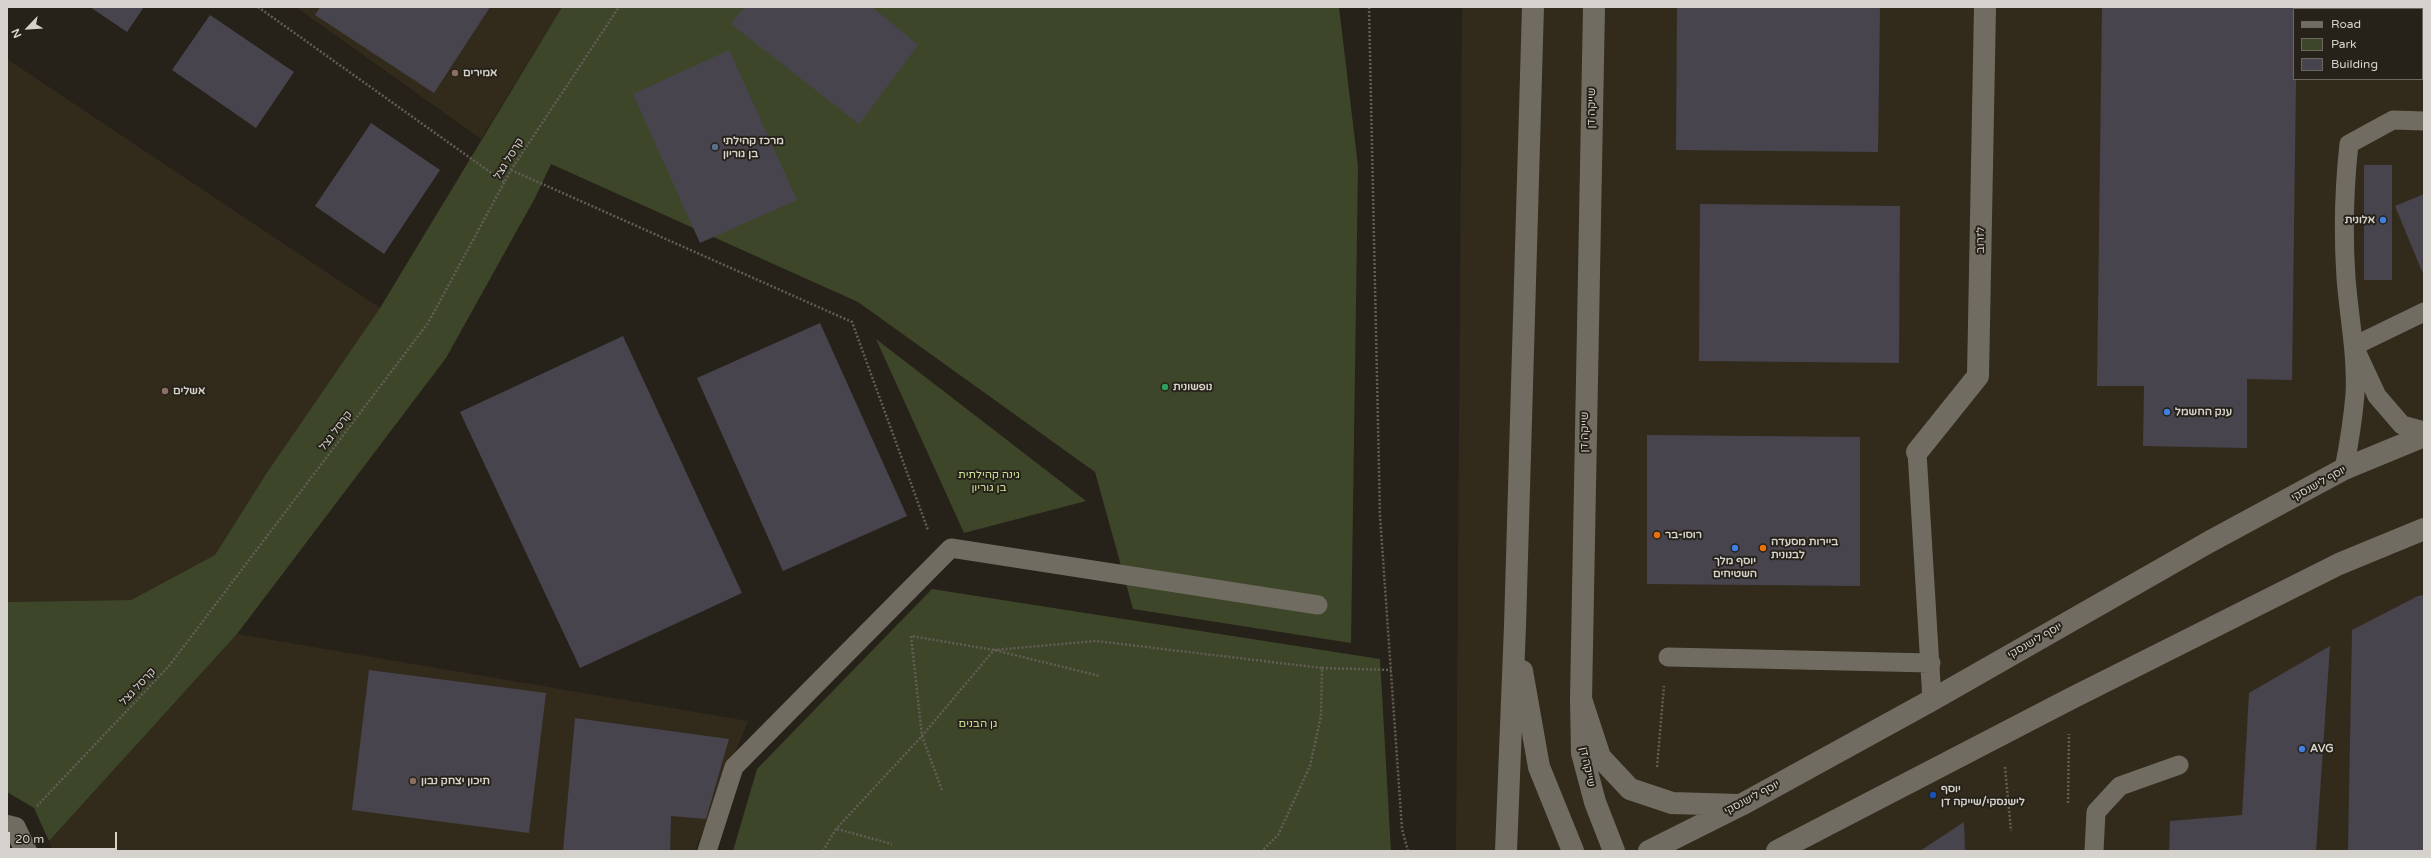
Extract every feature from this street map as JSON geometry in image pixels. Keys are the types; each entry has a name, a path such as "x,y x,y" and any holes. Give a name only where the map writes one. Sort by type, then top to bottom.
{"street":[{"path":"1506,851 1515,626 1533,7"},
{"name":"שייקה דן","path":"1594,7 1580,698 1582,753 1595,802 1614,851"},
{"name":"לזרוב","path":"1917,452 1978,376 1984,7"},
{"name":"יוסף לישנסקי","path":"1649,851 1741,805 1932,700 2209,542 2344,469 2424,436"},
{"path":"1778,851 2070,699 2339,564 2424,529"},
{"path":"1515,626 1539,767 1573,851"},
{"path":"1580,698 1600,757 1630,789 1672,803 1741,805"},
{"path":"11,827 26,851"}],"lane":[{"path":"2344,469 2354,406 2354,346 2346,278 2344,196 2348,144 2393,120 2424,121"},
{"path":"2354,346 2424,312"},
{"path":"2354,346 2377,396 2402,425 2424,431"},
{"path":"1917,452 1931,663 1932,700"},
{"path":"707,851 734,767 951,548 1318,605"},
{"path":"1668,657 1931,663"},
{"path":"2094,851 2096,812 2120,786 2179,765"},
{"path":"1793,851 1824,827"}],"path":[{"path":"258,7 504,182"},
{"name":"קרסל גצל","path":"11,827 169,666 428,323 511,170 619,7"},
{"path":"1368,7 1380,516 1402,829 1408,851"},
{"path":"511,170 852,322 939,560"},
{"path":"942,790 922,736 910,636 994,650 1100,676"},
{"path":"823,851 836,829 922,736 994,650 1096,641 1322,668 1391,670"},
{"path":"1658,743 1668,657"},
{"path":"1262,851 1278,835 1310,766 1321,716 1322,668"},
{"path":"2068,805 2070,699"},
{"path":"2003,735 2011,831"},
{"path":"836,829 892,844"}],"shaded area":[{"name":"אמירים","path":"296,7 562,7 481,139"},
{"path":"1462,7 2424,7 2424,851 1456,851"},
{"name":"אשלים","path":"7,59 380,308 266,474 215,555 131,600 7,602"},
{"name":"תיכון יצחק נבון","path":"237,634 748,721 695,851 53,851 49,841"}],"green space":[{"name":"נופשונית","path":"562,7 1339,7 1358,166 1351,643 1133,609 1095,472 858,302 551,164 535,198 446,358 237,634 49,841 34,808 7,792 7,602 131,600 215,555 266,474 380,308"},
{"name":"גינה קהילתית בן גוריון","path":"876,339 1086,501 964,533"},
{"name":"גן הבנים","path":"932,589 1380,659 1391,851 733,851 757,769"}],"building":[{"path":"90,7 144,7 127,32"},
{"path":"320,7 490,7 434,93 315,15"},
{"path":"745,7 872,7 918,45 859,124 731,24"},
{"path":"1677,7 1880,7 1878,152 1676,150"},
{"path":"2102,7 2297,7 2293,8 2293,80 2296,80 2292,380 2247,379 2247,448 2143,446 2144,386 2097,386"},
{"path":"2424,7 2424,62 2423,8 2380,8"},
{"path":"210,15 294,72 256,128 172,70"},
{"name":"מרכז קהילתי בן גוריון","path":"729,50 797,200 700,243 633,94"},
{"path":"371,123 440,170 384,254 315,206"},
{"path":"2364,165 2392,165 2392,280 2364,280"},
{"path":"2424,194 2424,276 2395,206"},
{"path":"1700,204 1900,206 1899,363 1699,361"},
{"path":"820,323 907,516 783,571 697,378"},
{"path":"623,336 742,593 580,668 460,412"},
{"path":"1647,435 1860,437 1860,586 1647,584"},
{"path":"2424,595 2424,851 2348,851 2352,630 2418,596"},
{"path":"2330,646 2316,851 2169,851 2170,821 2242,815 2249,693"},
{"path":"369,670 546,693 529,833 352,810"},
{"path":"575,718 729,739 706,819 671,816 670,851 563,851"},
{"path":"1964,822 1965,851 1920,851"}],"place":[{"name":"אמירים","path":"455,73"},
{"name":"מרכז קהילתי בן גוריון","path":"715,147"},
{"name":"אלונית","path":"2383,220"},
{"name":"נופשונית","path":"1165,387"},
{"name":"אשלים","path":"165,391"},
{"name":"ענק החשמל","path":"2167,412"},
{"name":"רוסו-בר","path":"1657,535"},
{"name":"יוסף מלך השטיחים","path":"1735,548"},
{"name":"ביירות מסעדה לבנונית","path":"1763,548"},
{"name":"AVG","path":"2302,749"},
{"name":"תיכון יצחק נבון","path":"413,781"},
{"name":"יוסף לישנסקי/שייקה דן","path":"1933,795"}]}
